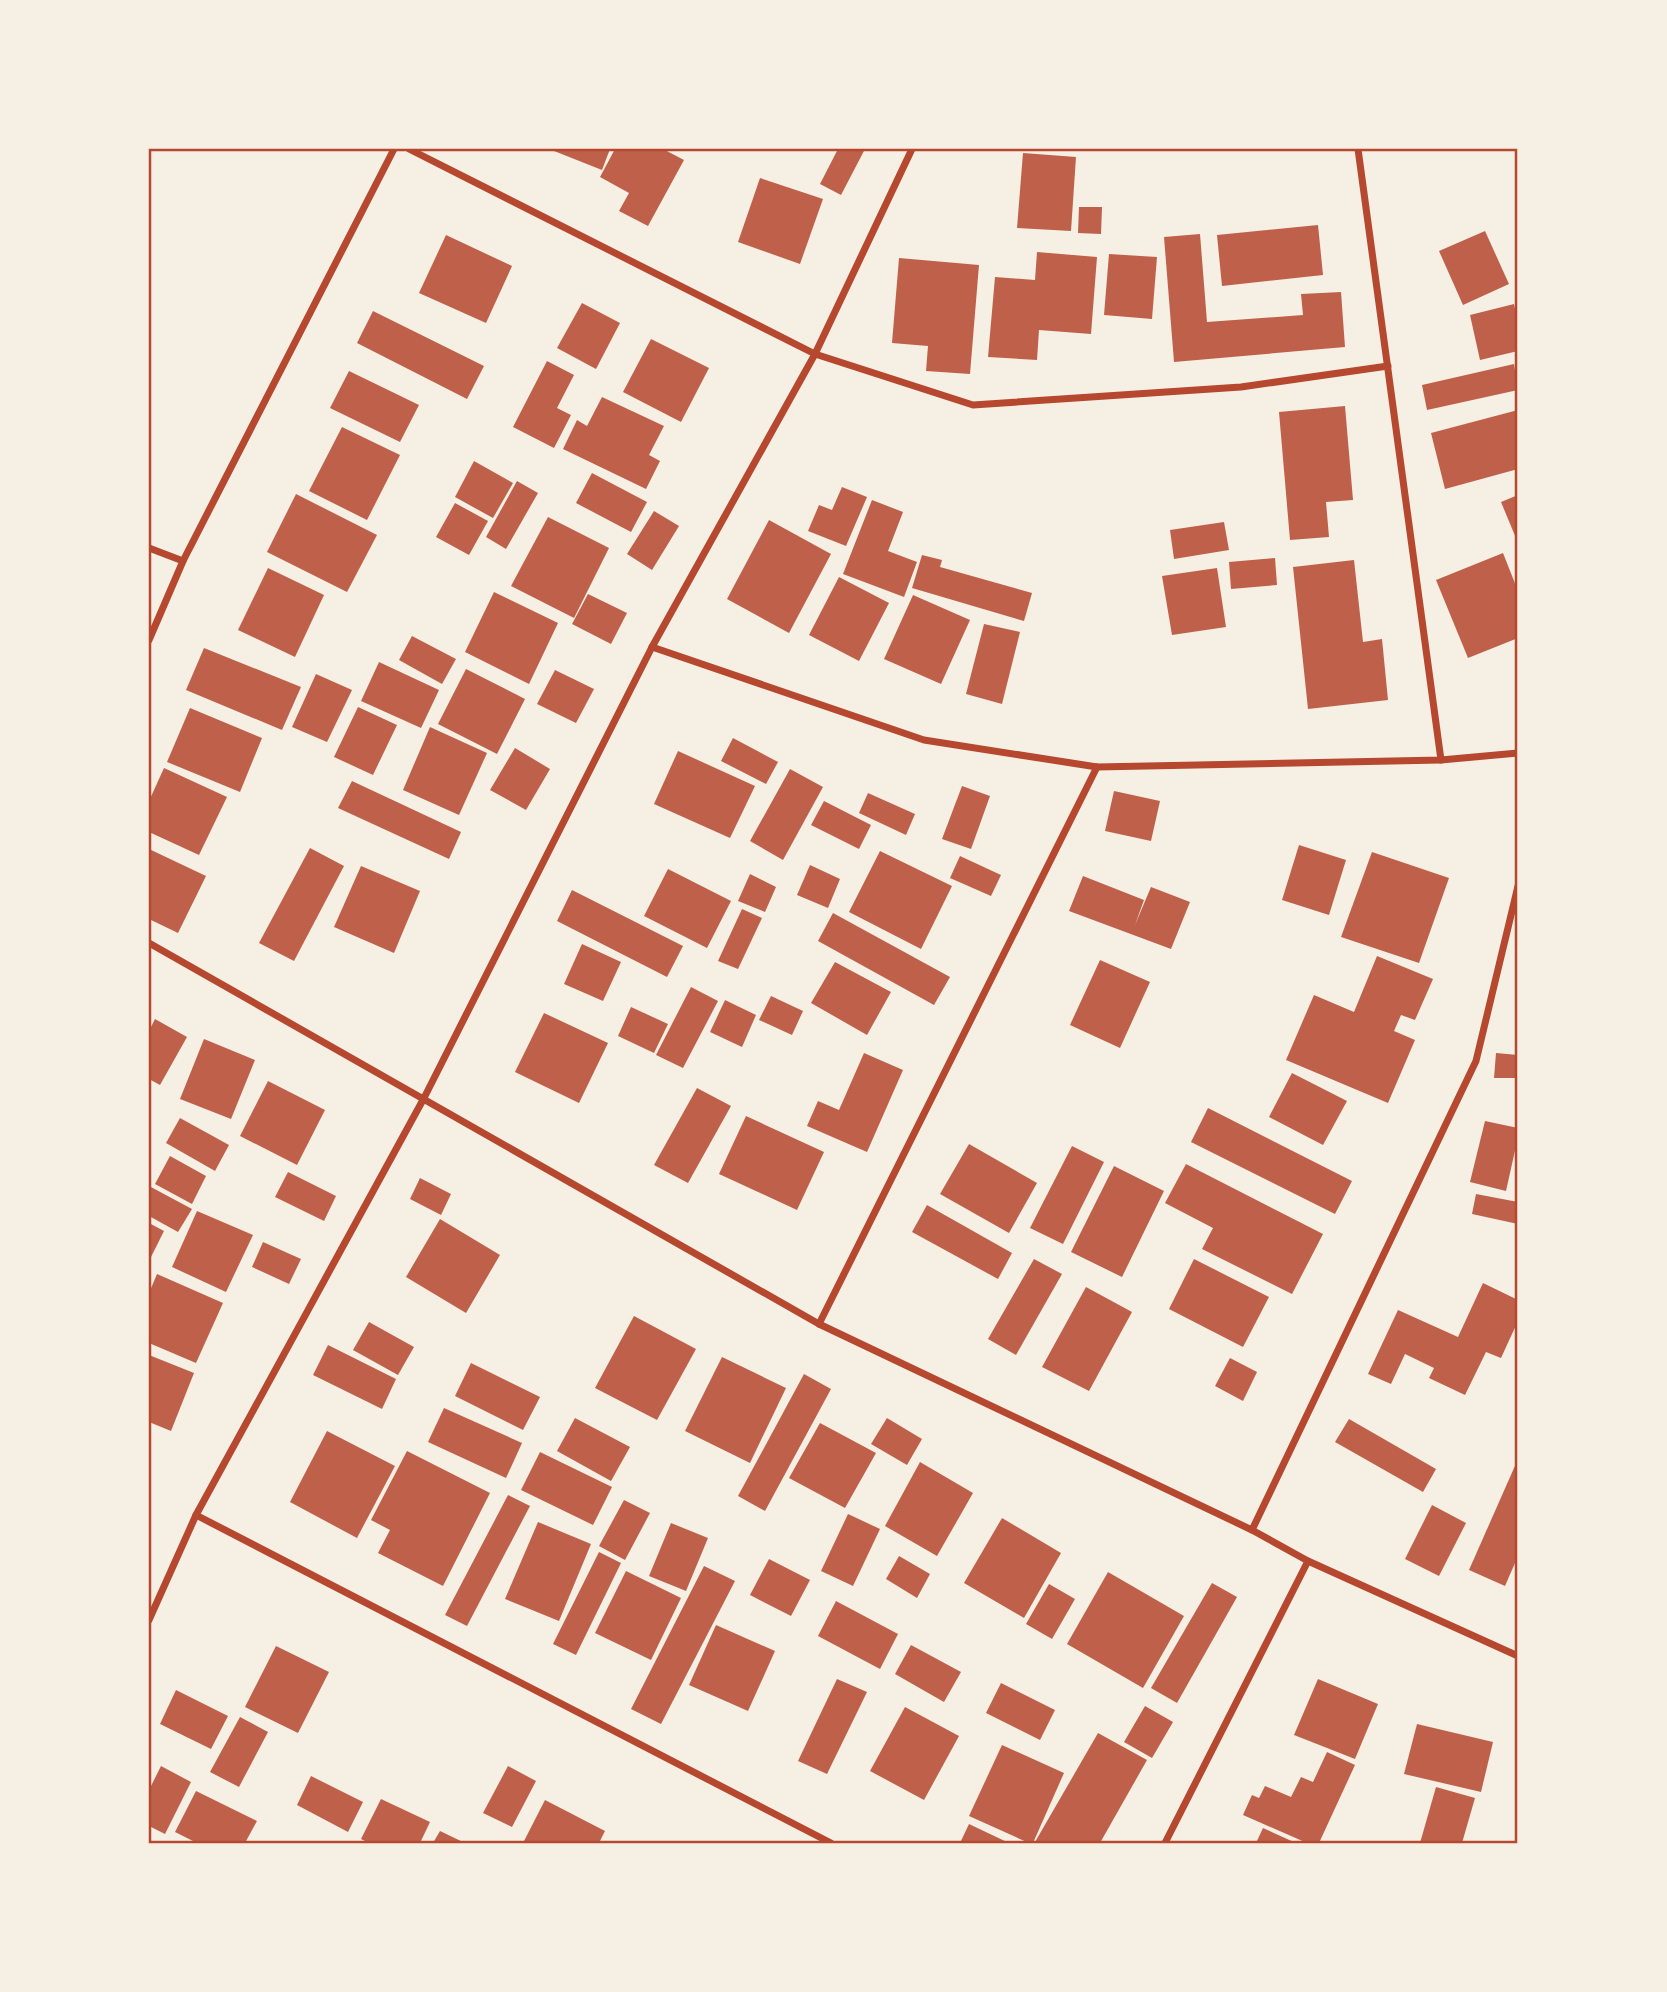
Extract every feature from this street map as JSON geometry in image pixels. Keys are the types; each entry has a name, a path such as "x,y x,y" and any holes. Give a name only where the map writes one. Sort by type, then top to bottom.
{"street":[{"path":"149,640 183,561 394,149"},
{"path":"409,149 816,354 973,405 1241,387 1388,366"},
{"path":"149,1620 197,1515 424,1098 652,647 816,354 912,149"},
{"path":"1358,149 1441,760"},
{"path":"149,548 183,561"},
{"path":"652,647 924,740 1097,767 1441,760 1518,753"},
{"path":"819,1324 1097,767"},
{"path":"1252,1530 1476,1061 1518,886"},
{"path":"149,943 819,1324 1252,1530 1308,1561 1518,1656"},
{"path":"197,1515 831,1843"},
{"path":"1165,1843 1308,1561"}],"building":[{"path":"549,149 610,149 602,170"},
{"path":"615,149 663,149 684,160 648,226 619,211 629,193 600,177"},
{"path":"838,149 865,149 841,195 820,184"},
{"path":"1023,153 1076,157 1071,231 1017,228"},
{"path":"760,178 823,199 800,264 738,242"},
{"path":"1079,207 1102,207 1101,234 1078,233"},
{"path":"1318,225 1323,275 1222,286 1217,235"},
{"path":"1485,231 1509,284 1463,305 1439,251"},
{"path":"1200,234 1207,322 1303,315 1301,294 1341,292 1345,347 1174,362 1164,237"},
{"path":"446,235 512,266 486,323 419,293"},
{"path":"1037,252 1097,257 1091,334 1039,330 1037,360 988,357 995,277 1035,280"},
{"path":"1109,254 1157,257 1152,319 1104,315"},
{"path":"899,258 979,265 970,374 926,371 928,346 892,343"},
{"path":"582,303 620,323 596,369 557,348"},
{"path":"1514,304 1518,323 1518,351 1480,360 1470,315"},
{"path":"373,311 484,366 467,399 357,343"},
{"path":"651,339 709,368 681,422 623,392"},
{"path":"547,361 574,375 557,408 571,415 554,448 513,427"},
{"path":"1514,364 1518,390 1427,410 1422,385"},
{"path":"349,371 419,405 400,442 330,408"},
{"path":"602,397 664,426 649,455 660,461 646,489 563,449 577,420 587,426"},
{"path":"1345,406 1353,500 1326,502 1329,537 1290,540 1279,412"},
{"path":"1518,410 1518,469 1445,489 1431,433"},
{"path":"342,427 400,455 367,520 309,491"},
{"path":"474,461 513,483 493,518 455,497"},
{"path":"592,473 647,502 631,532 576,503"},
{"path":"517,481 538,493 506,549 486,537"},
{"path":"842,487 867,497 846,546 808,531 819,505 832,510"},
{"path":"296,494 377,535 347,592 267,552"},
{"path":"1518,495 1518,543 1501,502"},
{"path":"872,500 903,512 888,551 917,562 904,597 843,574"},
{"path":"455,503 488,521 469,555 436,537"},
{"path":"654,511 679,526 652,570 627,554"},
{"path":"548,517 609,548 574,618 511,586"},
{"path":"769,520 831,554 789,633 727,599"},
{"path":"1224,522 1229,550 1174,559 1170,530"},
{"path":"1503,553 1518,591 1518,638 1468,658 1436,580"},
{"path":"922,555 942,560 940,567 1032,593 1024,621 912,588"},
{"path":"1275,558 1277,585 1231,589 1229,562"},
{"path":"1354,560 1363,642 1382,639 1388,700 1308,709 1293,567"},
{"path":"268,568 324,595 295,657 238,630"},
{"path":"1217,568 1226,627 1172,635 1162,576"},
{"path":"839,577 889,603 859,661 809,635"},
{"path":"494,592 558,623 529,684 465,652"},
{"path":"588,594 627,613 611,644 572,624"},
{"path":"913,595 970,620 941,684 884,659"},
{"path":"984,624 1020,632 1002,704 966,694"},
{"path":"412,636 456,659 442,684 399,660"},
{"path":"204,648 301,687 282,730 186,690"},
{"path":"379,662 439,690 421,728 361,701"},
{"path":"466,669 525,699 497,754 438,724"},
{"path":"555,670 594,689 576,723 537,704"},
{"path":"316,674 352,690 327,742 292,727"},
{"path":"358,707 397,725 373,775 334,757"},
{"path":"190,708 262,738 240,792 167,762"},
{"path":"430,727 487,753 459,815 403,790"},
{"path":"733,738 778,762 766,784 721,761"},
{"path":"515,748 550,769 526,810 490,790"},
{"path":"678,751 755,786 730,838 654,804"},
{"path":"164,768 227,797 199,855 149,832 149,801"},
{"path":"790,769 823,787 783,860 750,841"},
{"path":"352,781 461,832 449,859 338,808"},
{"path":"962,786 990,796 971,849 942,839"},
{"path":"1114,791 1160,801 1151,841 1105,831"},
{"path":"868,793 915,814 906,835 859,813"},
{"path":"824,801 871,825 859,849 811,825"},
{"path":"1299,845 1346,860 1329,915 1282,900"},
{"path":"310,848 344,866 294,961 259,943"},
{"path":"149,849 206,876 178,933 149,919"},
{"path":"880,851 952,886 921,949 849,912"},
{"path":"1372,852 1449,878 1419,963 1341,937"},
{"path":"960,856 1001,875 991,896 950,878"},
{"path":"810,865 840,879 828,908 797,895"},
{"path":"361,866 420,891 394,953 334,927"},
{"path":"668,869 731,901 707,948 644,916"},
{"path":"750,874 776,887 765,912 738,901"},
{"path":"1083,876 1144,900 1135,925 1151,887 1190,902 1171,949 1069,911"},
{"path":"572,890 683,946 667,977 557,921"},
{"path":"742,909 762,918 738,969 718,961"},
{"path":"833,913 950,977 934,1005 818,941"},
{"path":"582,944 621,962 603,1001 564,984"},
{"path":"1377,956 1433,979 1415,1020 1401,1015 1394,1031 1415,1040 1388,1103 1286,1060 1314,995 1354,1012"},
{"path":"1100,960 1150,982 1120,1048 1070,1025"},
{"path":"835,962 891,992 867,1035 811,1003"},
{"path":"691,987 718,1001 683,1068 656,1055"},
{"path":"771,996 803,1011 792,1035 759,1020"},
{"path":"725,1000 756,1015 742,1047 710,1032"},
{"path":"631,1007 668,1024 654,1053 618,1036"},
{"path":"544,1013 608,1043 579,1103 515,1072"},
{"path":"155,1019 187,1037 160,1085 149,1079 149,1031"},
{"path":"204,1039 255,1060 231,1119 180,1099"},
{"path":"864,1053 903,1070 867,1152 807,1126 818,1101 839,1110"},
{"path":"1496,1053 1518,1055 1518,1078 1494,1078"},
{"path":"1292,1073 1347,1101 1323,1145 1269,1117"},
{"path":"268,1081 325,1110 297,1165 240,1136"},
{"path":"697,1088 731,1106 688,1183 654,1165"},
{"path":"1208,1108 1352,1181 1335,1214 1191,1142"},
{"path":"746,1116 824,1152 797,1210 719,1174"},
{"path":"180,1118 229,1145 215,1171 166,1143"},
{"path":"1485,1121 1518,1128 1506,1191 1470,1182"},
{"path":"969,1144 1037,1183 1009,1233 940,1194"},
{"path":"1072,1146 1104,1162 1063,1244 1030,1228"},
{"path":"170,1156 206,1176 192,1204 155,1184"},
{"path":"1186,1164 1323,1234 1292,1294 1202,1249 1213,1228 1165,1203"},
{"path":"1114,1166 1164,1191 1122,1277 1071,1252"},
{"path":"288,1172 336,1196 324,1221 275,1197"},
{"path":"420,1178 451,1194 441,1215 410,1199"},
{"path":"149,1186 192,1209 178,1232 149,1216"},
{"path":"1476,1194 1518,1202 1518,1224 1472,1214"},
{"path":"927,1205 1012,1253 998,1279 912,1232"},
{"path":"197,1211 253,1235 226,1292 172,1267"},
{"path":"440,1219 500,1255 466,1313 406,1277"},
{"path":"149,1223 164,1231 151,1257 149,1256"},
{"path":"263,1242 301,1259 289,1284 252,1267"},
{"path":"1034,1259 1062,1274 1016,1355 988,1339"},
{"path":"1194,1259 1269,1297 1243,1347 1169,1309"},
{"path":"157,1274 223,1303 196,1363 149,1343 149,1293"},
{"path":"1483,1283 1518,1300 1518,1321 1501,1358 1486,1352 1465,1395 1429,1378 1434,1368 1405,1354 1391,1384 1368,1374 1398,1310 1458,1337"},
{"path":"1086,1287 1132,1312 1089,1391 1042,1367"},
{"path":"634,1316 696,1349 657,1420 595,1388"},
{"path":"369,1322 414,1347 398,1375 353,1350"},
{"path":"328,1345 396,1379 382,1409 313,1375"},
{"path":"149,1355 194,1373 171,1431 149,1422"},
{"path":"722,1357 786,1388 750,1463 685,1431"},
{"path":"1230,1358 1257,1372 1243,1401 1215,1386"},
{"path":"471,1363 540,1397 523,1430 455,1396"},
{"path":"804,1374 831,1389 765,1511 738,1496"},
{"path":"444,1408 522,1443 506,1478 428,1442"},
{"path":"575,1418 630,1447 611,1481 557,1451"},
{"path":"887,1418 922,1439 907,1465 871,1444"},
{"path":"1349,1419 1436,1469 1423,1492 1335,1442"},
{"path":"820,1423 876,1453 845,1508 789,1478"},
{"path":"327,1431 395,1466 357,1538 290,1502"},
{"path":"407,1451 490,1493 443,1586 378,1553 390,1530 371,1520"},
{"path":"540,1452 612,1487 593,1525 521,1490"},
{"path":"1518,1459 1518,1556 1505,1586 1469,1570"},
{"path":"920,1462 973,1493 937,1556 885,1526"},
{"path":"508,1495 530,1506 467,1626 445,1615"},
{"path":"624,1500 650,1513 625,1560 599,1546"},
{"path":"1432,1505 1466,1523 1439,1576 1405,1559"},
{"path":"848,1514 880,1529 853,1586 821,1571"},
{"path":"1002,1518 1061,1553 1024,1618 964,1583"},
{"path":"538,1522 591,1544 559,1621 505,1599"},
{"path":"671,1523 708,1538 686,1591 649,1576"},
{"path":"599,1552 621,1563 576,1655 553,1644"},
{"path":"899,1556 930,1574 917,1598 886,1579"},
{"path":"769,1559 810,1580 791,1616 750,1595"},
{"path":"704,1566 735,1581 661,1724 631,1709"},
{"path":"626,1571 681,1598 651,1660 595,1633"},
{"path":"1108,1572 1184,1616 1143,1688 1067,1644"},
{"path":"1212,1583 1237,1597 1177,1703 1151,1688"},
{"path":"1049,1584 1075,1599 1052,1639 1026,1624"},
{"path":"836,1601 898,1634 880,1669 818,1636"},
{"path":"716,1625 775,1651 748,1711 689,1685"},
{"path":"911,1645 961,1672 944,1702 895,1674"},
{"path":"276,1646 329,1672 298,1733 245,1707"},
{"path":"837,1679 867,1692 827,1774 798,1761"},
{"path":"1318,1679 1378,1704 1355,1759 1294,1735"},
{"path":"1001,1683 1055,1710 1040,1740 986,1713"},
{"path":"176,1690 228,1716 211,1749 160,1724"},
{"path":"1145,1706 1173,1722 1152,1758 1124,1742"},
{"path":"905,1707 959,1736 924,1800 870,1771"},
{"path":"240,1717 268,1732 239,1787 210,1772"},
{"path":"1417,1724 1493,1742 1481,1792 1404,1774"},
{"path":"1098,1733 1147,1760 1100,1843 1035,1842"},
{"path":"1002,1745 1064,1773 1033,1843 969,1816"},
{"path":"1327,1752 1355,1765 1319,1843 1307,1843 1243,1815 1252,1795 1259,1798 1265,1786 1291,1797 1301,1777 1313,1782"},
{"path":"161,1766 191,1782 165,1834 149,1826 149,1790"},
{"path":"508,1766 536,1781 512,1827 483,1813"},
{"path":"311,1776 363,1802 348,1832 297,1805"},
{"path":"1436,1787 1475,1798 1462,1843 1420,1843"},
{"path":"196,1791 257,1821 245,1843 197,1843 175,1832"},
{"path":"381,1799 430,1822 420,1843 369,1843 361,1839"},
{"path":"545,1800 605,1831 599,1843 523,1843"},
{"path":"969,1824 1009,1843 960,1843"},
{"path":"1263,1828 1296,1843 1256,1843"},
{"path":"440,1831 465,1843 433,1843"}]}
